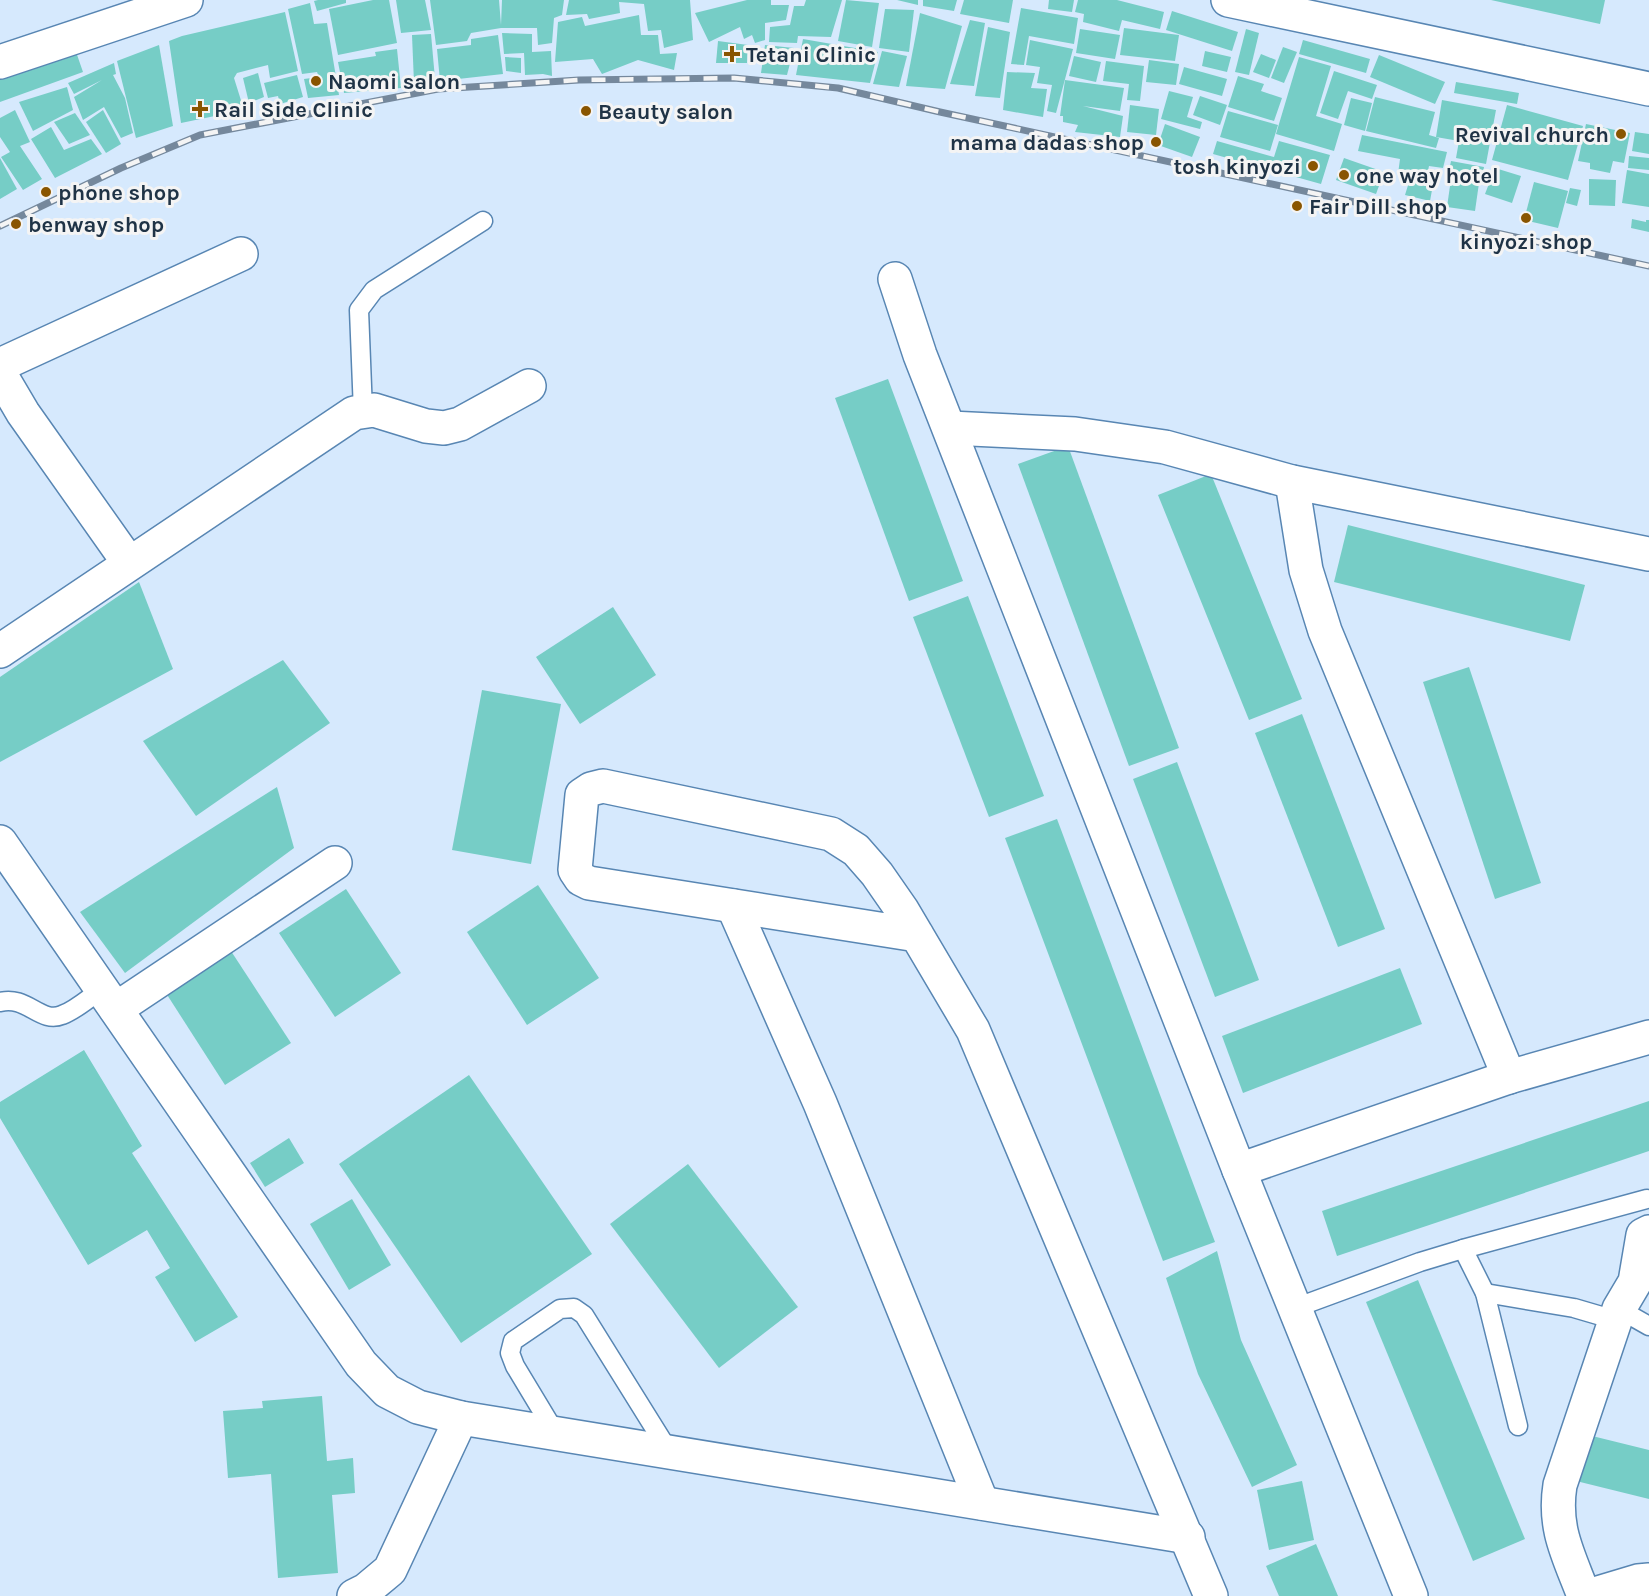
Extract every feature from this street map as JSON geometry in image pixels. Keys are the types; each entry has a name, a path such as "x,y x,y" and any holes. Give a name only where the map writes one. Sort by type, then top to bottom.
{"street":[{"path":"0,62 186,0"},
{"path":"1228,0 1649,89"},
{"path":"0,366 241,254"},
{"path":"895,279 920,355 1094,802 1294,1308 1411,1596"},
{"path":"0,375 22,412 129,563"},
{"path":"0,651 354,413 374,410 426,426 444,428 460,424 529,386"},
{"path":"950,428 1075,434 1165,447 1292,482 1649,554"},
{"path":"1292,482 1306,570 1325,631 1509,1077"},
{"path":"917,935 589,883 581,879 575,870 582,795 591,789 603,786 831,834 856,850 877,874 917,935 973,1030 1211,1596"},
{"path":"0,842 361,1364 387,1391 418,1407 461,1418 1188,1537"},
{"path":"109,999 334,863"},
{"path":"733,906 824,1114 982,1503"},
{"path":"1239,1170 1509,1077 1649,1037"},
{"path":"1649,1232 1643,1235 1635,1282 1617,1315 1560,1485 1557,1506 1558,1526 1586,1596 1638,1581 1649,1581"},
{"path":"354,1596 366,1590 390,1570 461,1418"}],"lane":[{"path":"363,412 359,310 374,290 483,221"},
{"path":"0,1002 24,1003 44,1016 61,1016 109,999"},
{"path":"1294,1308 1420,1262 1647,1199"},
{"path":"1463,1249 1485,1293 1518,1426"},
{"path":"1485,1293 1617,1315 1649,1326"},
{"path":"556,1434 515,1366 510,1353 513,1341 561,1310 574,1308 584,1315 670,1453"}],"building":[{"path":"346,0 346,3 317,11 314,1"},
{"path":"373,0 389,0 397,43 338,55 329,9"},
{"path":"396,0 425,0 431,30 401,33"},
{"path":"430,0 499,0 501,25 502,0 564,0 562,15 554,18 552,43 538,45 537,28 501,28 471,33 467,41 436,45"},
{"path":"569,0 690,0 693,40 664,48 661,30 648,31 644,4 619,2 620,13 589,19 587,14 566,15"},
{"path":"747,0 771,0 771,5 789,5 786,20 765,23 765,40 755,43 752,35 744,39 740,27 709,42 695,13"},
{"path":"806,0 842,0 831,37 798,36 797,43 769,42 770,27 790,25 794,6 804,6"},
{"path":"846,0 879,3 872,47 838,41"},
{"path":"897,0 918,0 918,5"},
{"path":"923,0 957,0 954,11 923,6"},
{"path":"964,0 1013,0 1009,23 960,14"},
{"path":"1049,0 1074,0 1072,12 1048,9"},
{"path":"1078,0 1117,0 1164,12 1160,29 1122,20 1119,31 1083,22 1084,14 1075,12"},
{"path":"1491,0 1605,0 1600,24"},
{"path":"310,3 314,24 327,23 339,95 308,98 304,79 319,77 317,72 302,74 288,9"},
{"path":"1021,8 1078,18 1074,44 1029,36 1024,65 1011,64"},
{"path":"885,9 914,10 909,52 879,48"},
{"path":"1172,11 1238,32 1232,51 1166,30"},
{"path":"285,12 298,71 270,78 268,65 237,73 234,78 244,110 181,123 169,41"},
{"path":"920,13 962,26 945,89 906,86"},
{"path":"639,15 641,35 658,35 660,54 677,53 674,70 638,60 602,74 593,59 555,62 558,22 582,17 585,26"},
{"path":"970,20 985,23 974,86 950,84"},
{"path":"988,27 1010,32 1000,98 975,96"},
{"path":"1124,28 1179,35 1175,61 1120,55"},
{"path":"1080,29 1120,35 1115,59 1076,53"},
{"path":"1246,29 1259,33 1249,75 1235,72"},
{"path":"502,33 532,34 532,52 551,51 552,76 525,75 524,53 504,54"},
{"path":"431,34 435,79 414,83 412,35"},
{"path":"498,35 503,74 440,81 437,49 471,45 471,39"},
{"path":"803,39 878,52 870,83 796,75"},
{"path":"1030,40 1073,49 1056,113 1047,111 1052,85 1037,83 1040,67 1026,65"},
{"path":"1303,40 1370,59 1366,73 1299,54"},
{"name":"Tetani Clinic","path":"718,41 748,45 747,63 716,63"},
{"path":"159,45 173,126 136,138 117,61"},
{"path":"765,45 794,48 787,75 761,73"},
{"path":"1283,47 1297,52 1284,83 1271,78"},
{"path":"75,49 83,72 0,102 0,76"},
{"path":"397,49 401,88 344,93 338,62 376,56 375,52"},
{"path":"882,51 907,56 899,87 873,84"},
{"path":"1205,51 1231,57 1227,72 1202,66"},
{"path":"1261,54 1276,60 1269,78 1253,72"},
{"path":"1379,55 1445,82 1435,104 1370,77"},
{"path":"1074,56 1101,62 1096,82 1069,76"},
{"path":"505,57 521,58 521,73 506,71"},
{"path":"1299,57 1331,66 1316,116 1342,124 1334,151 1276,134"},
{"path":"1149,60 1179,64 1176,85 1146,82"},
{"path":"1106,61 1144,66 1140,101 1127,100 1129,84 1103,81"},
{"path":"114,63 116,74 113,75 125,98 133,133 121,138 104,107 83,120 74,97 102,80 74,94 68,83"},
{"path":"1184,67 1227,79 1222,96 1179,84"},
{"path":"1334,71 1377,85 1372,99 1348,91 1338,119 1320,113"},
{"path":"1007,72 1035,73 1031,88 1047,89 1043,117 1003,110"},
{"path":"258,73 264,97 249,103 243,78"},
{"path":"297,75 303,97 280,104 278,96 268,98 264,83"},
{"path":"1238,76 1264,84 1261,91 1282,98 1274,121 1228,107"},
{"path":"1065,80 1124,88 1120,111 1083,106 1123,116 1120,137 1075,132 1078,125 1063,122 1063,116 1060,116"},
{"path":"1456,82 1519,93 1517,104 1454,93"},
{"path":"67,87 73,110 33,131 19,102"},
{"path":"1169,91 1193,97 1187,117 1202,122 1200,129 1161,119"},
{"path":"1200,96 1227,105 1220,125 1193,115"},
{"path":"1375,97 1435,112 1429,135 1439,138 1436,148 1366,131"},
{"path":"1351,98 1372,103 1365,131 1344,125"},
{"path":"1442,100 1496,110 1486,164 1456,158 1459,141 1436,137"},
{"path":"1130,105 1159,109 1156,135 1127,132"},
{"path":"1507,105 1583,126 1568,180 1492,160"},
{"path":"15,110 30,142 20,146 42,179 23,190 1,157 10,152 0,137 0,118"},
{"path":"103,110 121,144 106,153 86,122"},
{"path":"1228,111 1278,125 1270,151 1220,137"},
{"path":"75,113 90,135 69,144 54,122"},
{"path":"1165,124 1200,137 1192,157 1158,145"},
{"path":"1586,124 1630,133 1624,163 1613,161 1610,173 1590,169 1590,163 1578,161"},
{"path":"51,127 64,150 91,139 102,154 55,178 31,139"},
{"path":"1635,132 1649,134 1649,154 1632,151"},
{"path":"1362,135 1447,152 1443,168 1429,166 1426,180 1398,174 1400,159 1358,151"},
{"path":"1217,141 1274,157 1279,141 1330,155 1321,184 1213,154"},
{"path":"1629,156 1649,158 1649,170 1628,168"},
{"path":"0,158 17,189 0,199"},
{"path":"1344,158 1384,172 1376,194 1336,180"},
{"path":"1451,161 1484,167 1482,177 1449,171"},
{"path":"1495,168 1521,176 1512,203 1485,194"},
{"path":"1627,170 1649,174 1649,207 1622,203"},
{"path":"1427,178 1434,179 1430,201 1405,195 1409,182 1426,185"},
{"path":"1451,179 1479,183 1475,211 1447,207"},
{"path":"1589,179 1616,180 1615,206 1589,205"},
{"path":"1534,182 1568,191 1558,228 1524,220"},
{"path":"1570,188 1581,190 1577,206 1566,203"},
{"path":"1632,219 1646,222 1649,220 1649,232 1631,228"},
{"path":"888,379 963,581 909,601 835,398"},
{"path":"1068,446 1179,748 1129,766 1018,464"},
{"path":"1211,474 1302,699 1249,720 1158,495"},
{"path":"1348,525 1585,585 1570,641 1334,582"},
{"path":"139,582 173,669 0,762 0,677"},
{"path":"968,596 1044,796 989,817 913,617"},
{"path":"613,607 656,675 580,724 536,657"},
{"path":"283,660 330,723 196,816 143,741"},
{"path":"1469,667 1541,883 1495,899 1423,682"},
{"path":"482,690 561,704 531,864 452,850"},
{"path":"1302,714 1385,929 1338,947 1255,733"},
{"path":"1177,762 1259,980 1215,997 1133,779"},
{"path":"277,787 294,848 125,973 80,912"},
{"path":"1057,819 1215,1242 1163,1261 1005,838"},
{"path":"538,885 599,978 527,1025 467,932"},
{"path":"346,889 401,973 335,1017 279,933"},
{"path":"229,948 291,1043 225,1085 164,990"},
{"path":"1400,968 1422,1024 1243,1093 1222,1036"},
{"path":"84,1050 142,1146 132,1153 238,1317 195,1342 155,1277 170,1268 147,1230 88,1265 0,1118 0,1102"},
{"path":"469,1075 592,1254 461,1343 339,1164"},
{"path":"1649,1101 1649,1151 1337,1256 1322,1211"},
{"path":"289,1138 304,1163 265,1187 250,1163"},
{"path":"688,1164 798,1307 719,1368 610,1224"},
{"path":"352,1199 391,1265 349,1290 310,1224"},
{"path":"1217,1251 1241,1340 1297,1465 1252,1487 1198,1374 1166,1278"},
{"path":"1418,1280 1525,1539 1473,1561 1366,1302"},
{"path":"322,1396 327,1461 353,1458 355,1493 332,1495 338,1573 278,1578 271,1474 228,1478 223,1411 263,1408 262,1401"},
{"path":"1580,1433 1649,1450 1649,1499 1568,1479"},
{"path":"1302,1481 1314,1540 1269,1550 1257,1490"},
{"path":"1316,1544 1338,1596 1279,1596 1266,1566"}],"railway":[{"path":"0,226 121,168 200,135 438,89 579,80 734,78 838,88 1649,266"}],"place":[{"name":"Tetani Clinic","path":"732,54"},
{"name":"Naomi salon","path":"316,81"},
{"name":"Rail Side Clinic","path":"200,109"},
{"name":"Beauty salon","path":"586,111"},
{"name":"Revival church","path":"1621,134"},
{"name":"mama dadas shop","path":"1156,142"},
{"name":"tosh kinyozi","path":"1313,166"},
{"name":"one way hotel","path":"1344,175"},
{"name":"phone shop","path":"46,192"},
{"name":"Fair Dill shop","path":"1297,206"},
{"name":"kinyozi shop","path":"1526,218"},
{"name":"benway shop","path":"16,224"}]}
